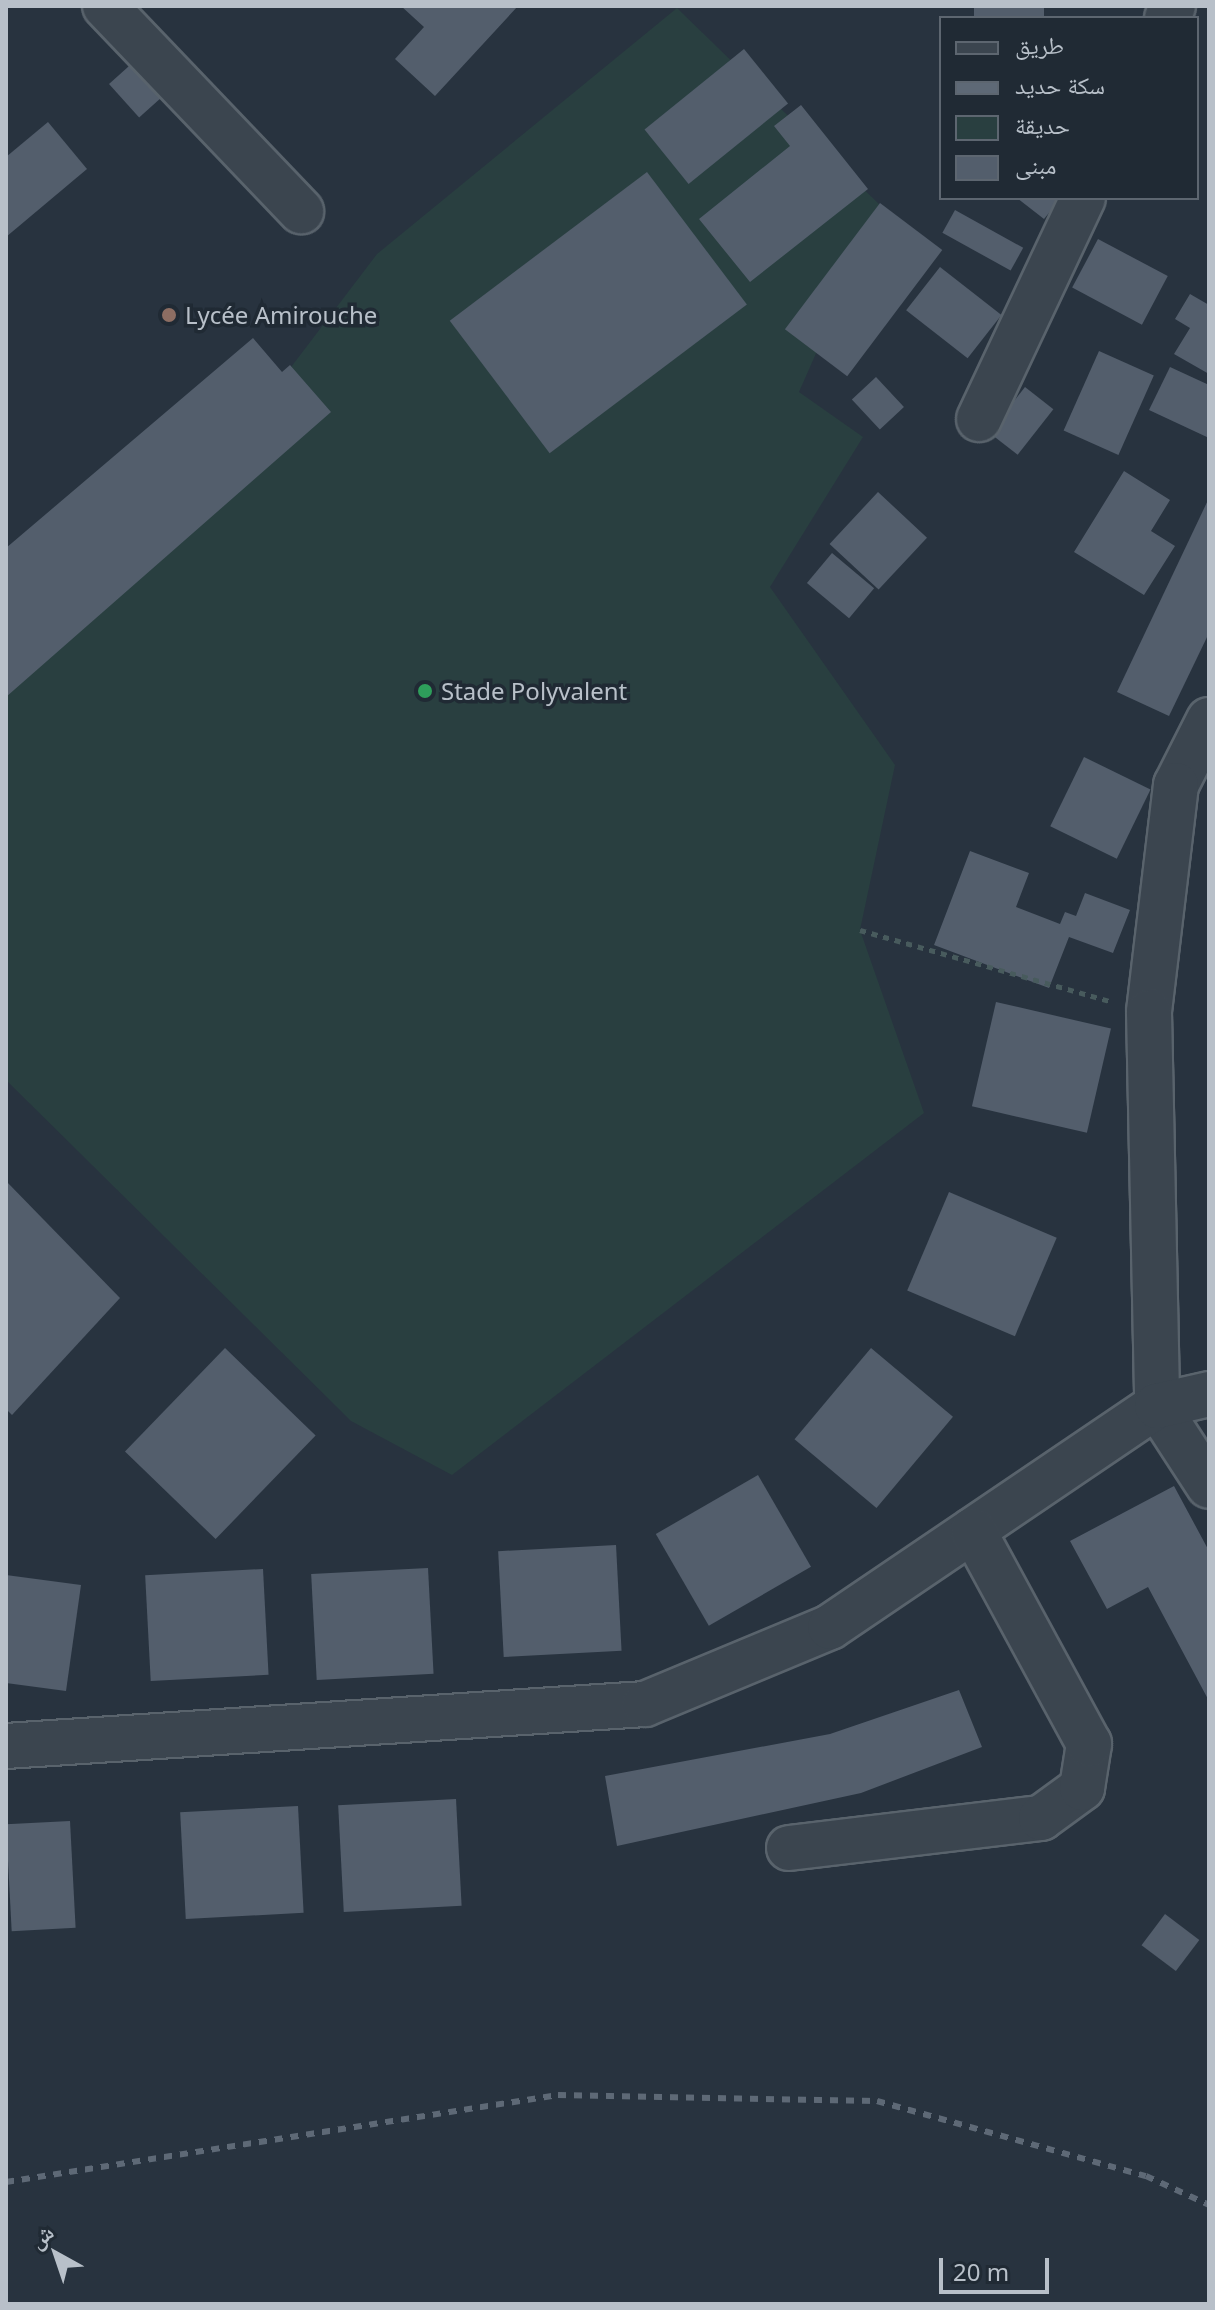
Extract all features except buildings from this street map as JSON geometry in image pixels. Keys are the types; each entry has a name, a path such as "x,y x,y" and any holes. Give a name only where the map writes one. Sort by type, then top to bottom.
{"street":[{"path":"105,6 301,211"},
{"path":"979,419 1082,200"},
{"path":"1209,720 1176,785 1149,1012 1157,1406 1209,1486"},
{"path":"6,1746 645,1704 830,1627 1157,1406 1209,1394"},
{"path":"789,1848 1041,1818 1082,1788 1089,1744 973,1530"}],"path":[{"path":"860,930 1149,1012"}],"green space":[{"name":"Stade Polyvalent","path":"677,8 881,206 799,392 863,437 770,587 895,765 860,930 924,1113 452,1475 351,1421 6,1080 6,617 285,375 377,254"}],"railway":[{"path":"6,2182 558,2095 877,2101 1146,2176 1209,2205"}],"place":[{"name":"Lycée Amirouche","path":"169,315"},
{"name":"Stade Polyvalent","path":"425,691"}]}
